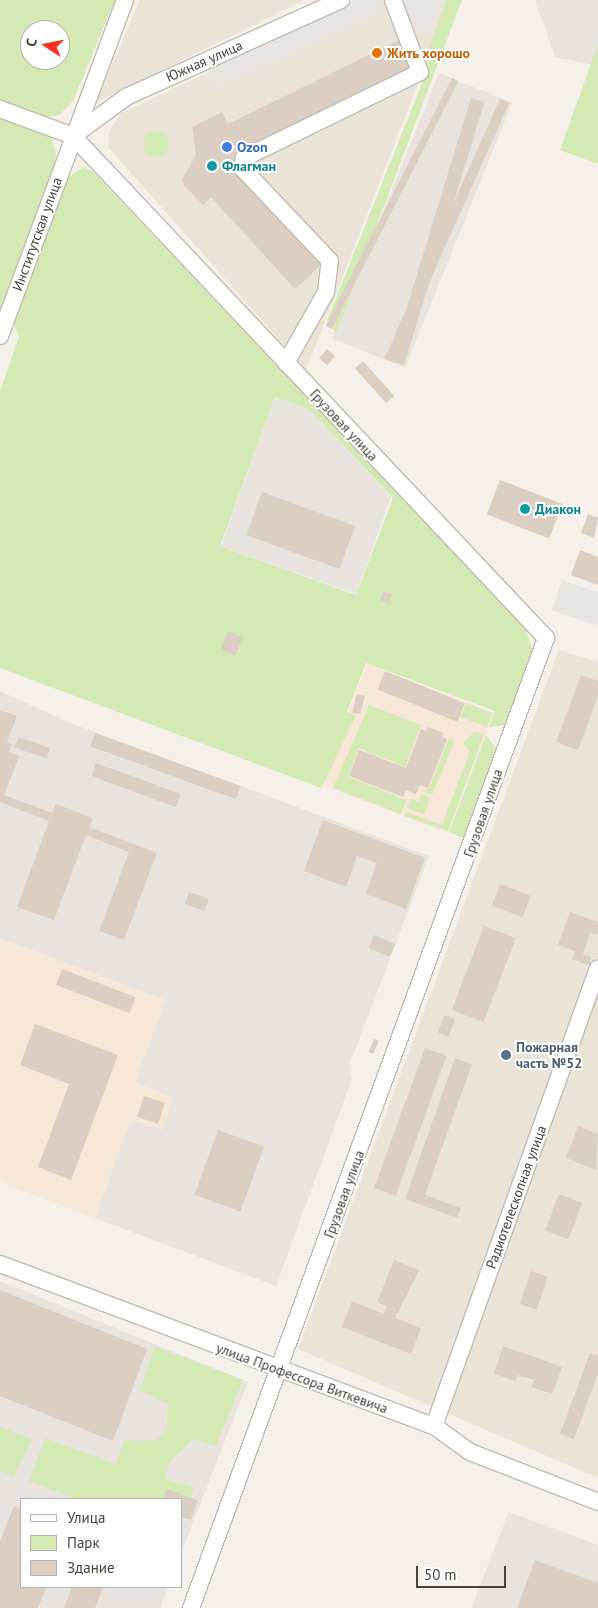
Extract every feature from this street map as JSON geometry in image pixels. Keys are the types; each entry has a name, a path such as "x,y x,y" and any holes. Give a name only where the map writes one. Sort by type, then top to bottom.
{"street":[{"name":"Институтская улица","path":"0,336 125,0"},
{"name":"Южная улица","path":"74,135 126,97 341,0"},
{"path":"286,363 326,292 330,261 242,168 244,158 420,72 399,3"},
{"path":"0,108 74,135"},
{"name":"Грузовая улица","path":"74,135 546,638 279,1372 191,1608"},
{"name":"Радиотелескопная улица","path":"434,1426 598,968"},
{"name":"улица Профессора Виткевича","path":"0,1264 279,1372 434,1426 470,1452 598,1502"}],"shaded area":[{"path":"140,0 305,0 95,103"},
{"path":"351,0 376,0 382,13 217,87 208,65"},
{"path":"365,0 451,0 306,370 108,147 109,132 121,113"},
{"path":"405,0 442,0 429,35 415,25"},
{"path":"535,0 598,0 598,66 555,57"},
{"path":"439,73 512,103 405,368 332,338"},
{"path":"275,397 309,409 391,497 356,594 221,546"},
{"path":"562,580 598,593 598,626 552,610"},
{"path":"559,650 598,662 598,1478 298,1349"},
{"path":"367,664 494,713 448,833 321,784"},
{"path":"0,691 68,722 429,856 349,1066 352,1079 276,1286 95,1218 131,1119 162,1130 173,1098 135,1082 166,1000 0,938"},
{"path":"0,938 167,999 135,1082 173,1098 162,1130 131,1120 95,1218 0,1182"},
{"path":"0,1281 248,1382 182,1550 182,1498 20,1498 20,1588 168,1588 160,1608 0,1608"},
{"path":"509,1512 598,1545 598,1608 471,1608"}],"green space":[{"path":"0,0 115,0 73,101 59,115 40,118 0,103"},
{"path":"447,0 462,0 336,333 327,321 428,68 427,52"},
{"path":"598,44 598,164 560,150"},
{"path":"0,117 51,137 56,152 55,165 0,316"},
{"path":"156,131 165,135 169,144 165,153 156,157 147,153 143,144 147,135"},
{"path":"83,167 92,171 525,627 533,650 505,725 489,727 495,711 366,663 347,712 356,716 321,788 0,668 0,391 19,337 11,318 65,180","holes":["275,397 309,409 393,498 356,595 220,546"]},
{"path":"466,703 492,713 487,727 461,717"},
{"path":"369,705 421,725 405,767 359,748 348,777 406,800 401,814 333,788"},
{"path":"474,732 484,734 448,831 404,816 406,812 442,825 470,751 463,743"},
{"path":"486,735 498,751 468,840 449,832"},
{"path":"449,738 455,740 432,795 423,791 429,789"},
{"path":"421,794 430,798 424,814 407,808 411,799 418,802"},
{"path":"155,1347 243,1380 216,1446 192,1439 169,1463 165,1479 194,1487 191,1498 166,1490 163,1498 73,1498 29,1481 45,1438 116,1464 125,1439 143,1442 157,1440 166,1431 168,1404 140,1390"},
{"path":"0,1427 32,1439 14,1476 0,1471"}],"building":[{"name":"Флагман","path":"399,40 413,69 234,156 232,168 321,265 295,289 211,197 203,205 185,186 182,180 196,155 192,127 222,112 228,124"},
{"path":"452,78 458,81 332,329 326,326"},
{"path":"471,98 484,102 404,365 391,361"},
{"path":"500,99 509,103 394,363 384,358"},
{"path":"327,349 335,356 327,365 319,358"},
{"path":"363,361 394,396 386,403 355,368"},
{"name":"Диакон","path":"500,480 563,504 549,539 487,515"},
{"path":"262,492 355,526 339,569 246,535"},
{"path":"588,514 598,518 594,538 581,533"},
{"path":"580,550 598,557 598,585 571,575"},
{"path":"383,591 392,594 388,604 380,600"},
{"path":"228,631 243,637 235,656 221,650"},
{"path":"385,671 465,703 457,722 378,690"},
{"path":"581,675 598,681 598,696 578,750 556,742"},
{"path":"357,694 365,696 360,714 352,712"},
{"path":"0,710 17,716 7,742 12,744 9,752 19,756 4,795 52,813 56,804 93,818 89,827 157,853 124,940 99,931 129,852 86,835 54,920 17,907 49,821 0,802"},
{"path":"428,727 443,733 442,737 447,739 428,788 420,785 416,794 406,790 403,797 349,776 359,750 406,768 421,729 426,731"},
{"path":"95,733 241,786 236,799 90,746"},
{"path":"18,737 50,748 47,758 14,747"},
{"path":"96,763 181,794 176,807 91,776"},
{"path":"323,820 425,858 406,909 366,894 377,863 357,856 346,887 304,871"},
{"path":"500,884 531,896 523,917 492,905"},
{"path":"189,892 209,899 205,911 185,904"},
{"path":"570,912 598,922 597,935 590,933 583,954 591,957 589,965 572,959 575,951 558,945"},
{"path":"484,926 516,938 483,1022 452,1010"},
{"path":"374,935 395,944 390,957 369,948"},
{"path":"62,969 136,997 130,1013 56,985"},
{"path":"445,1015 455,1019 448,1037 438,1033"},
{"path":"35,1024 118,1055 71,1180 38,1167 69,1084 20,1065"},
{"path":"374,1039 379,1041 373,1054 369,1052"},
{"path":"425,1048 447,1056 396,1196 374,1188"},
{"path":"455,1058 472,1064 425,1195 461,1208 457,1218 405,1199"},
{"path":"144,1096 165,1103 158,1124 137,1117"},
{"path":"578,1126 598,1134 596,1170 566,1158"},
{"path":"218,1130 264,1147 240,1212 194,1195"},
{"path":"559,1194 582,1203 568,1239 545,1230"},
{"path":"394,1260 419,1270 395,1318 421,1328 411,1354 342,1327 352,1301 384,1314 387,1306 377,1302"},
{"path":"531,1271 548,1277 537,1310 520,1304"},
{"path":"0,1290 147,1349 113,1441 0,1396"},
{"path":"503,1346 562,1367 552,1394 531,1387 534,1380 518,1375 515,1381 494,1374"},
{"path":"590,1353 598,1356 598,1373 574,1439 560,1434"},
{"path":"166,1489 198,1500 191,1520 182,1517 182,1498 163,1498"},
{"path":"14,1506 20,1509 20,1588 47,1588 38,1608 0,1608 0,1541"},
{"path":"535,1560 598,1583 598,1608 517,1608"},
{"path":"72,1588 103,1588 95,1608 64,1608"}],"place":[{"name":"Жить хорошо","path":"377,53"},
{"name":"Ozon","path":"227,147"},
{"name":"Флагман","path":"212,166"},
{"name":"Диакон","path":"525,509"},
{"name":"Пожарная часть №52","path":"506,1055"}]}
